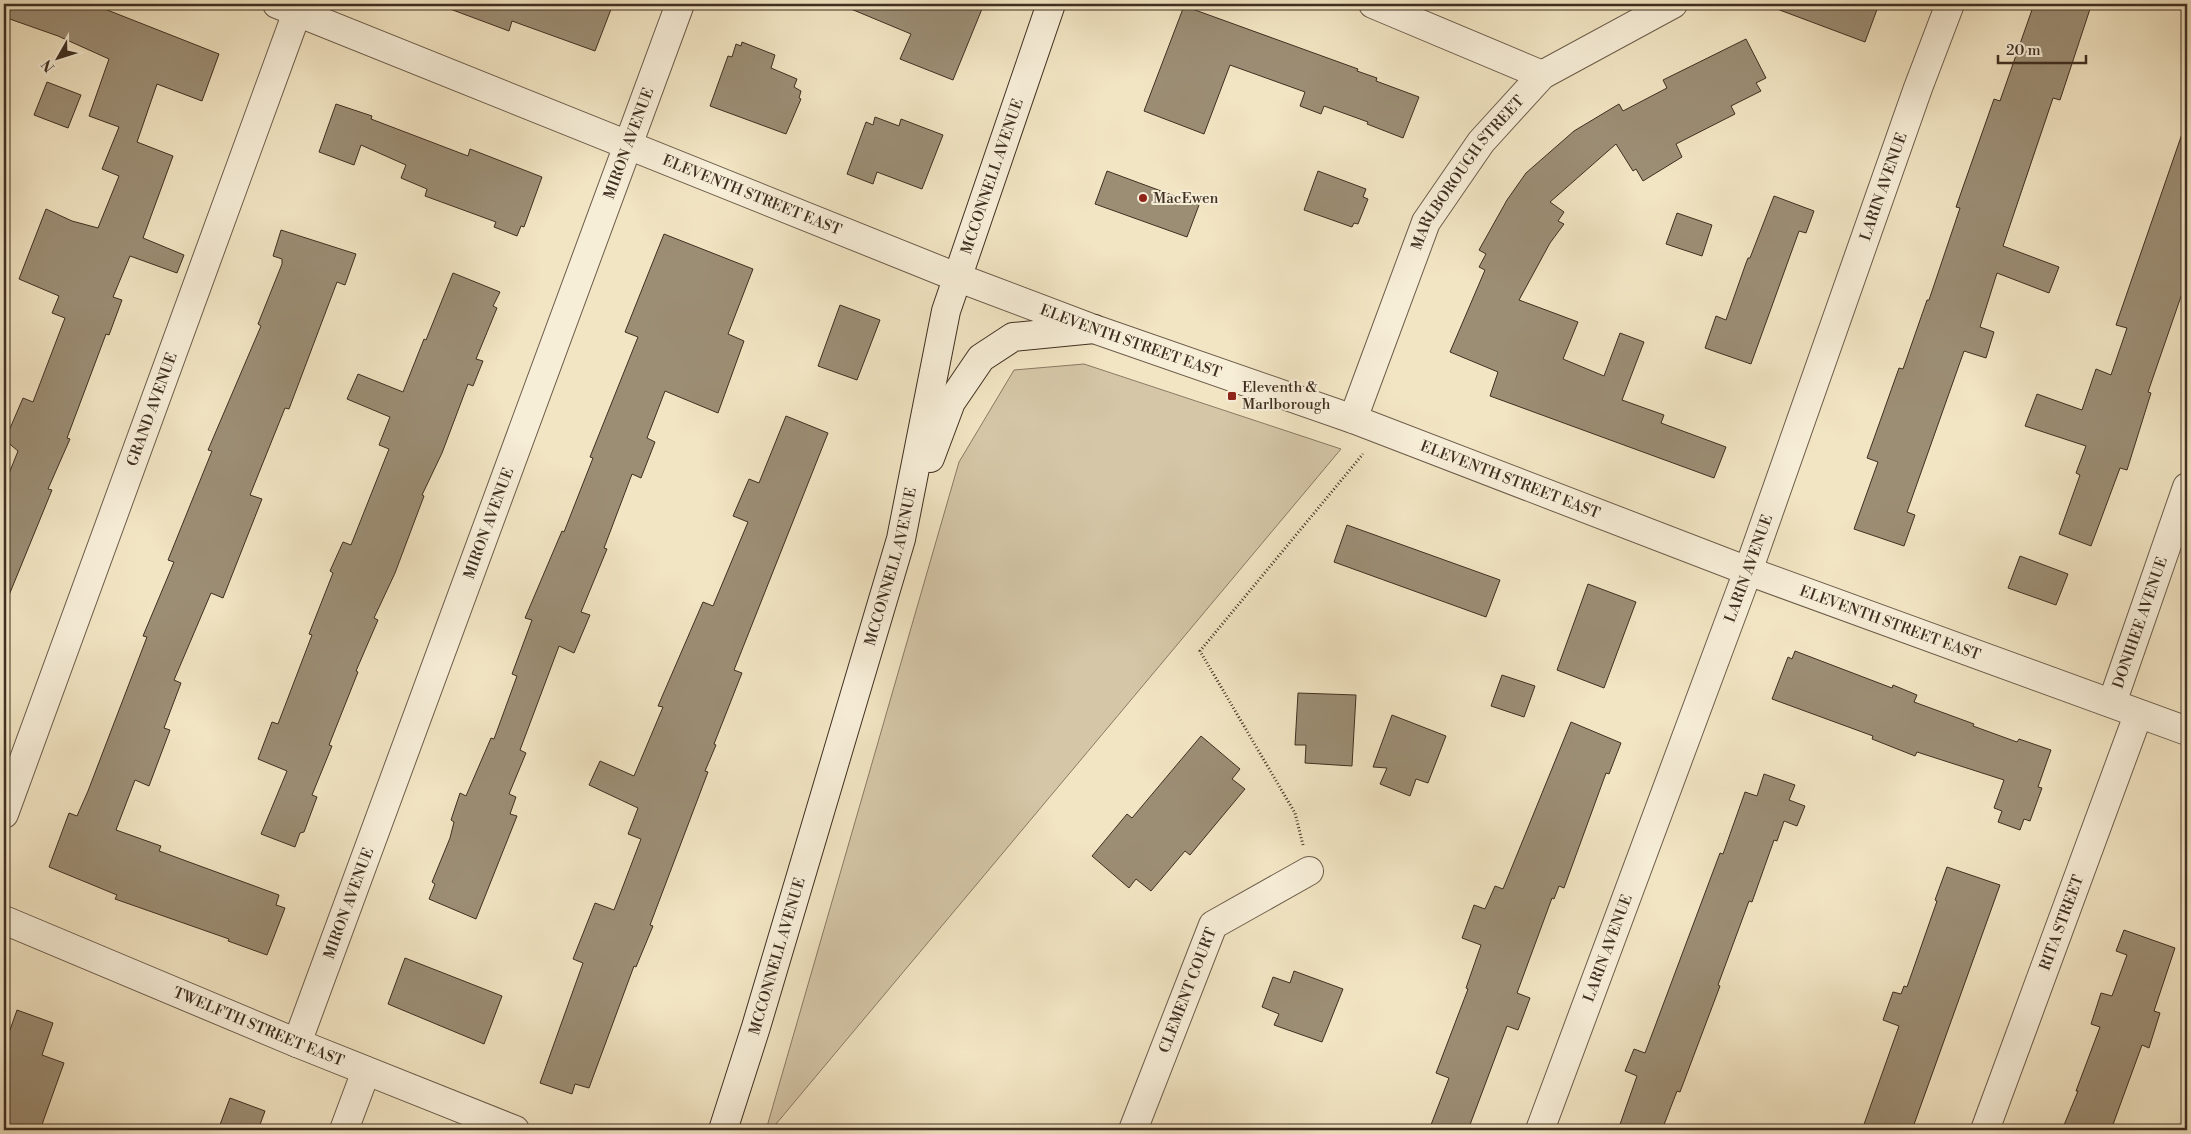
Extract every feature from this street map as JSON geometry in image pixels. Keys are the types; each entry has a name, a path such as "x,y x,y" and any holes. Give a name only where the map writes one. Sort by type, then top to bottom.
{"street":[{"name":"MIRON AVENUE","path":"297,1043 680,4"},
{"name":"MCCONNELL AVENUE","path":"723,1130 762,1008 900,539 946,311 959,278 1051,4"},
{"path":"1373,4 1542,74"},
{"name":"MARLBOROUGH STREET","path":"1353,419 1426,222 1480,142 1542,74 1673,4"},
{"name":"LARIN AVENUE","path":"1540,1130 1748,571 1950,4"},
{"name":"ELEVENTH STREET EAST","path":"291,7 629,146 959,278 1094,329 1353,419 1748,571 2112,703 2138,715 2187,731"},
{"name":"GRAND AVENUE","path":"4,814 291,7"},
{"path":"900,539 951,402 981,358 1013,337 1094,329"},
{"name":"DONIHEE AVENUE","path":"2112,703 2187,486"},
{"name":"RITA STREET","path":"1985,1130 2138,715"},
{"name":"CLEMENT COURT","path":"1133,1130 1213,925 1309,871"},
{"name":"TWELFTH STREET EAST","path":"4,920 297,1043 515,1130"},
{"path":"344,1130 366,1071"}],"path":[{"path":"1309,871 1295,813 1200,650 1382,430"}],"shaded area":[{"path":"1084,364 1341,449 771,1130 766,1130 959,462 1014,370"}],"building":[{"path":"4,4 92,4 219,54 202,101 157,84 137,142 173,156 143,238 184,255 177,273 130,256 113,297 122,300 109,335 106,334 67,438 70,439 48,489 52,490 5,605 4,486 18,451 5,440 23,398 33,402 65,318 52,313 59,296 19,279 46,209 72,221 98,228 119,176 102,169 119,127 89,116 109,59 58,36 4,17"},
{"path":"442,4 613,4 595,51 512,21 509,31 442,6"},
{"path":"839,4 984,4 953,80 900,59 911,34"},
{"path":"1769,4 1879,4 1865,42 1769,6"},
{"path":"2034,4 2075,4 2090,9 2060,100 2053,98 2003,246 2059,267 2049,293 1997,273 1980,327 1994,332 1986,358 1964,351 1907,512 1915,515 1904,546 1854,529 1878,462 1867,458 1899,368 1903,369 1927,300 1929,300 1960,208 1956,207 1994,99 2000,101"},
{"path":"1184,6 1358,69 1357,71 1377,78 1376,81 1419,97 1403,138 1367,124 1368,122 1324,106 1321,114 1300,106 1305,92 1230,65 1204,134 1144,111"},
{"path":"1746,39 1766,78 1756,83 1761,91 1731,106 1735,114 1676,144 1682,157 1643,181 1636,169 1633,171 1616,144 1550,202 1564,212 1558,221 1564,224 1550,243 1519,300 1578,322 1563,359 1604,376 1620,333 1644,342 1622,400 1664,415 1661,423 1726,447 1714,478 1490,396 1498,372 1450,352 1485,270 1479,267 1486,254 1479,250 1507,200 1526,173 1574,131 1619,104 1623,111 1667,88 1663,80"},
{"path":"742,42 775,55 771,68 797,79 794,87 801,91 799,98 801,99 786,134 710,106 728,56 732,57 736,44 741,46"},
{"path":"47,82 81,95 68,128 34,115"},
{"path":"336,104 372,116 371,119 468,156 470,149 542,177 524,227 521,226 517,236 494,227 496,222 425,196 427,189 401,178 406,165 361,145 354,165 319,152"},
{"path":"875,117 899,126 901,119 943,135 922,189 877,172 873,184 847,174 866,122 873,125"},
{"path":"2183,131 2187,132 2187,279 2148,392 2151,393 2127,470 2120,468 2091,546 2059,534 2080,475 2076,473 2086,446 2025,426 2037,394 2082,410 2096,369 2111,375 2127,328 2116,325"},
{"path":"1107,171 1199,205 1187,237 1095,204"},
{"path":"1318,171 1366,189 1363,197 1368,199 1358,224 1354,223 1352,227 1304,210"},
{"path":"1774,196 1814,211 1806,233 1799,231 1751,364 1705,348 1716,316 1726,320 1746,263 1748,258 1750,258"},
{"path":"1677,213 1712,225 1702,256 1666,244"},
{"path":"281,230 356,254 345,285 337,282 289,409 285,408 250,495 262,499 223,598 211,593 174,680 181,683 164,728 170,730 149,786 135,780 116,830 161,846 159,851 279,895 276,905 285,908 267,955 228,941 229,939 115,899 117,895 49,867 69,813 77,816 88,791 147,637 143,636 174,562 168,560 212,451 208,450 261,326 258,324 282,264 282,259 273,256"},
{"path":"664,234 753,269 728,334 744,341 718,413 665,391 647,438 655,442 641,478 632,474 604,548 607,549 581,612 590,615 574,653 559,646 520,750 526,753 509,794 516,797 510,814 517,816 476,919 429,899 435,884 432,882 450,838 454,822 451,820 460,793 466,796 491,738 494,739 517,676 512,674 532,620 525,618 562,531 564,532 593,458 590,457 638,337 625,332"},
{"path":"453,273 500,292 493,306 497,308 476,359 483,361 473,386 468,384 442,453 422,495 424,496 395,573 374,618 378,620 356,671 358,672 329,745 332,746 312,795 317,797 304,832 300,833 295,847 261,834 287,771 258,759 272,722 278,724 312,635 309,634 333,573 330,571 343,542 351,545 389,449 379,445 390,417 347,399 358,374 403,392"},
{"path":"840,305 880,320 857,380 818,366"},
{"path":"786,416 828,433 734,670 742,673 714,744 716,745 705,771 708,772 650,925 653,926 636,967 634,966 589,1088 575,1084 572,1094 540,1083 583,963 573,959 595,903 614,910 641,839 628,834 638,808 589,785 600,761 634,776 663,707 658,706 703,602 713,606 748,522 733,516 749,479 759,483"},
{"path":"1347,525 1500,580 1486,617 1334,562"},
{"path":"2020,556 2068,574 2056,605 2008,588"},
{"path":"1588,584 1636,602 1604,688 1557,670"},
{"path":"1795,651 1892,688 1893,685 1917,695 1914,702 1974,724 1973,726 2017,742 2019,739 2051,750 2038,787 2042,788 2030,821 2024,819 2020,830 1998,822 2002,811 1994,808 2004,780 1917,752 1915,756 1872,739 1873,736 1772,699 1788,657 1792,659"},
{"path":"1502,675 1535,686 1524,717 1491,706"},
{"path":"1298,693 1356,695 1352,766 1305,763 1306,745 1295,745"},
{"path":"1392,715 1446,736 1428,783 1416,779 1410,796 1380,784 1387,768 1373,767"},
{"path":"1571,722 1621,743 1609,774 1606,773 1564,888 1559,886 1554,899 1552,898 1517,993 1530,998 1518,1030 1507,1026 1468,1130 1429,1130 1449,1078 1436,1073 1468,989 1466,988 1481,945 1462,938 1474,905 1485,909 1495,886 1503,889"},
{"path":"1201,736 1240,769 1232,779 1245,789 1190,855 1185,851 1151,891 1136,879 1129,888 1092,856 1127,814 1132,818"},
{"path":"1764,774 1795,785 1789,800 1805,806 1797,826 1784,821 1777,841 1774,840 1752,902 1749,901 1718,985 1720,986 1680,1092 1677,1091 1662,1130 1618,1130 1637,1076 1625,1071 1634,1049 1645,1053 1720,853 1723,854 1745,792 1757,796"},
{"path":"1947,867 2000,885 1912,1130 1862,1130 1899,1026 1883,1020 1893,992 1901,994 1904,986 1907,987"},
{"path":"2124,930 2175,948 2154,1011 2160,1013 2149,1048 2142,1045 2111,1130 2062,1130 2078,1091 2076,1091 2100,1027 2091,1024 2101,993 2112,996 2127,955 2116,951"},
{"path":"405,958 502,996 484,1044 388,1004"},
{"path":"1294,971 1343,989 1322,1042 1274,1025 1279,1014 1262,1007 1273,977 1290,983"},
{"path":"17,1010 53,1023 42,1055 64,1063 40,1130 4,1130 4,1047"},
{"path":"230,1098 265,1111 258,1130 218,1130"}],"place":[{"name":"MacEwen","path":"1143,198"},
{"name":"Eleventh & Marlborough","path":"1232,396"}]}
